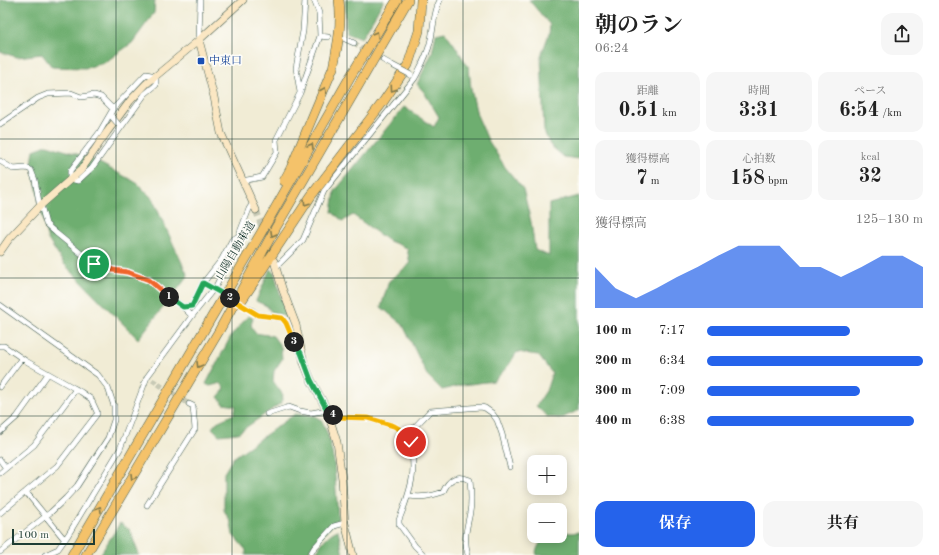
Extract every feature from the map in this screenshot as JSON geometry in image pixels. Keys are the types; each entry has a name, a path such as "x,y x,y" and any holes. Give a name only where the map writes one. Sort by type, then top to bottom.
{"highway":[{"path":"156,409 245,253 291,168 332,68 339,36 341,16 339,0"},
{"name":"山陽自動車道","path":"72,555 396,0"},
{"path":"219,331 235,310 310,196 383,102 408,65 419,31 421,0"},
{"name":"山陽自動車道","path":"86,555 219,331 275,229 406,3"}],"street":[{"path":"45,555 58,548 64,540 120,449 150,379 192,316 216,286 229,260 249,209 255,207 221,133 200,40 200,0"},
{"path":"0,252 9,239 41,205 81,170 130,101 146,84 200,40 243,0"},
{"path":"300,93 296,68 303,32 305,0"},
{"path":"242,181 262,177 277,152 276,140 300,93 320,36 319,13 314,0"},
{"path":"353,555 345,523 342,479 337,442 327,410 311,380 301,353 296,326 275,264 303,240 324,191 426,58 431,42 436,7 440,0"},
{"path":"320,36 328,37"},
{"path":"345,39 354,43"},
{"path":"383,60 413,76"},
{"path":"70,179 70,171 111,116 113,109 146,74 156,76"},
{"path":"70,179 78,181 92,168 120,126 145,94 156,85 156,76"},
{"path":"0,124 38,98 48,94 71,93 81,97 94,95 101,97 113,109"},
{"path":"111,116 120,126"},
{"path":"0,162 13,169 26,168 31,170 46,224 94,264 113,270 127,272 149,280 192,316"},
{"path":"183,307 192,306 204,283 222,259 232,240 237,237"},
{"path":"204,283 258,315 282,318 286,323 295,345 301,353"},
{"path":"0,305 98,375 108,388 113,402 114,420 108,438 77,486 46,517 0,552"},
{"path":"0,346 4,346 21,358 91,399 97,414 57,466 0,513"},
{"path":"0,387 21,358"},
{"path":"0,432 17,417 48,374"},
{"path":"0,473 34,445 76,389"},
{"path":"147,506 195,429 193,406 189,404"},
{"path":"267,414 289,407 311,413 327,410"},
{"path":"408,434 430,411 481,407 492,413 497,420 510,467"},
{"path":"327,410 335,417 368,418 394,426 408,434 413,453 413,478 409,496 399,520 399,524 415,546 421,550 424,555"},
{"path":"0,460 6,468"},
{"path":"409,496 418,498 429,497 443,492 448,483 456,477 463,477 470,480 470,511 466,528 466,547 468,555"},
{"path":"26,492 64,540"},
{"path":"310,555 314,548 334,526 345,523"}],"green space":[{"path":"0,0 155,0 154,13 132,43 104,63 86,68 52,67 42,54 17,57 0,52"},
{"path":"345,0 384,0 362,38 346,32"},
{"path":"529,0 579,0 579,159 564,157 550,145 544,131 541,56 549,34 550,25"},
{"path":"445,32 469,68 471,89 477,115 488,140 505,167 523,189 531,222 535,250 549,256 549,204 579,196 579,410 562,418 548,417 536,406 546,391 552,373 538,355 517,352 508,366 494,381 462,385 442,390 427,375 403,325 381,307 389,281 410,264 407,248 387,240 353,215 343,221 332,212 335,191 404,107 434,127 439,117 424,92 417,84 432,53 436,34"},
{"path":"47,145 90,158 137,183 152,198 188,276 138,339 64,264 47,238 32,164 34,150"},
{"path":"270,269 274,272 281,297 288,313 288,320 282,315 271,312 267,306 256,301"},
{"path":"248,316 253,318 251,325 255,333 273,336 281,347 282,359 274,371 273,381 283,395 281,403 238,433 219,435 212,428 217,422 234,414 236,406 224,404 218,397 225,389 221,383 210,386 206,384 231,336"},
{"path":"295,414 315,416 322,421 328,435 334,462 338,519 312,546 307,555 246,555 246,550 233,535 231,523 224,510 224,473 233,458"},
{"path":"120,523 130,530 139,555 100,555"},
{"path":"338,530 343,555 315,555 324,540"},
{"path":"567,532 579,532 579,555 537,555 536,552 540,544 567,543"}],"tunnel":[{"path":"354,43 383,60"},
{"path":"256,210 269,245"},
{"path":"152,380 189,404"}],"place":[{"name":"中東口","path":"201,61"}],"route":[{"path":"94,264 113,270 127,272 149,280 183,307 192,306 203,283 258,315 282,318 286,323 295,345 301,353 311,380 327,410 335,417 368,418 394,426 408,434 411,442"}]}
